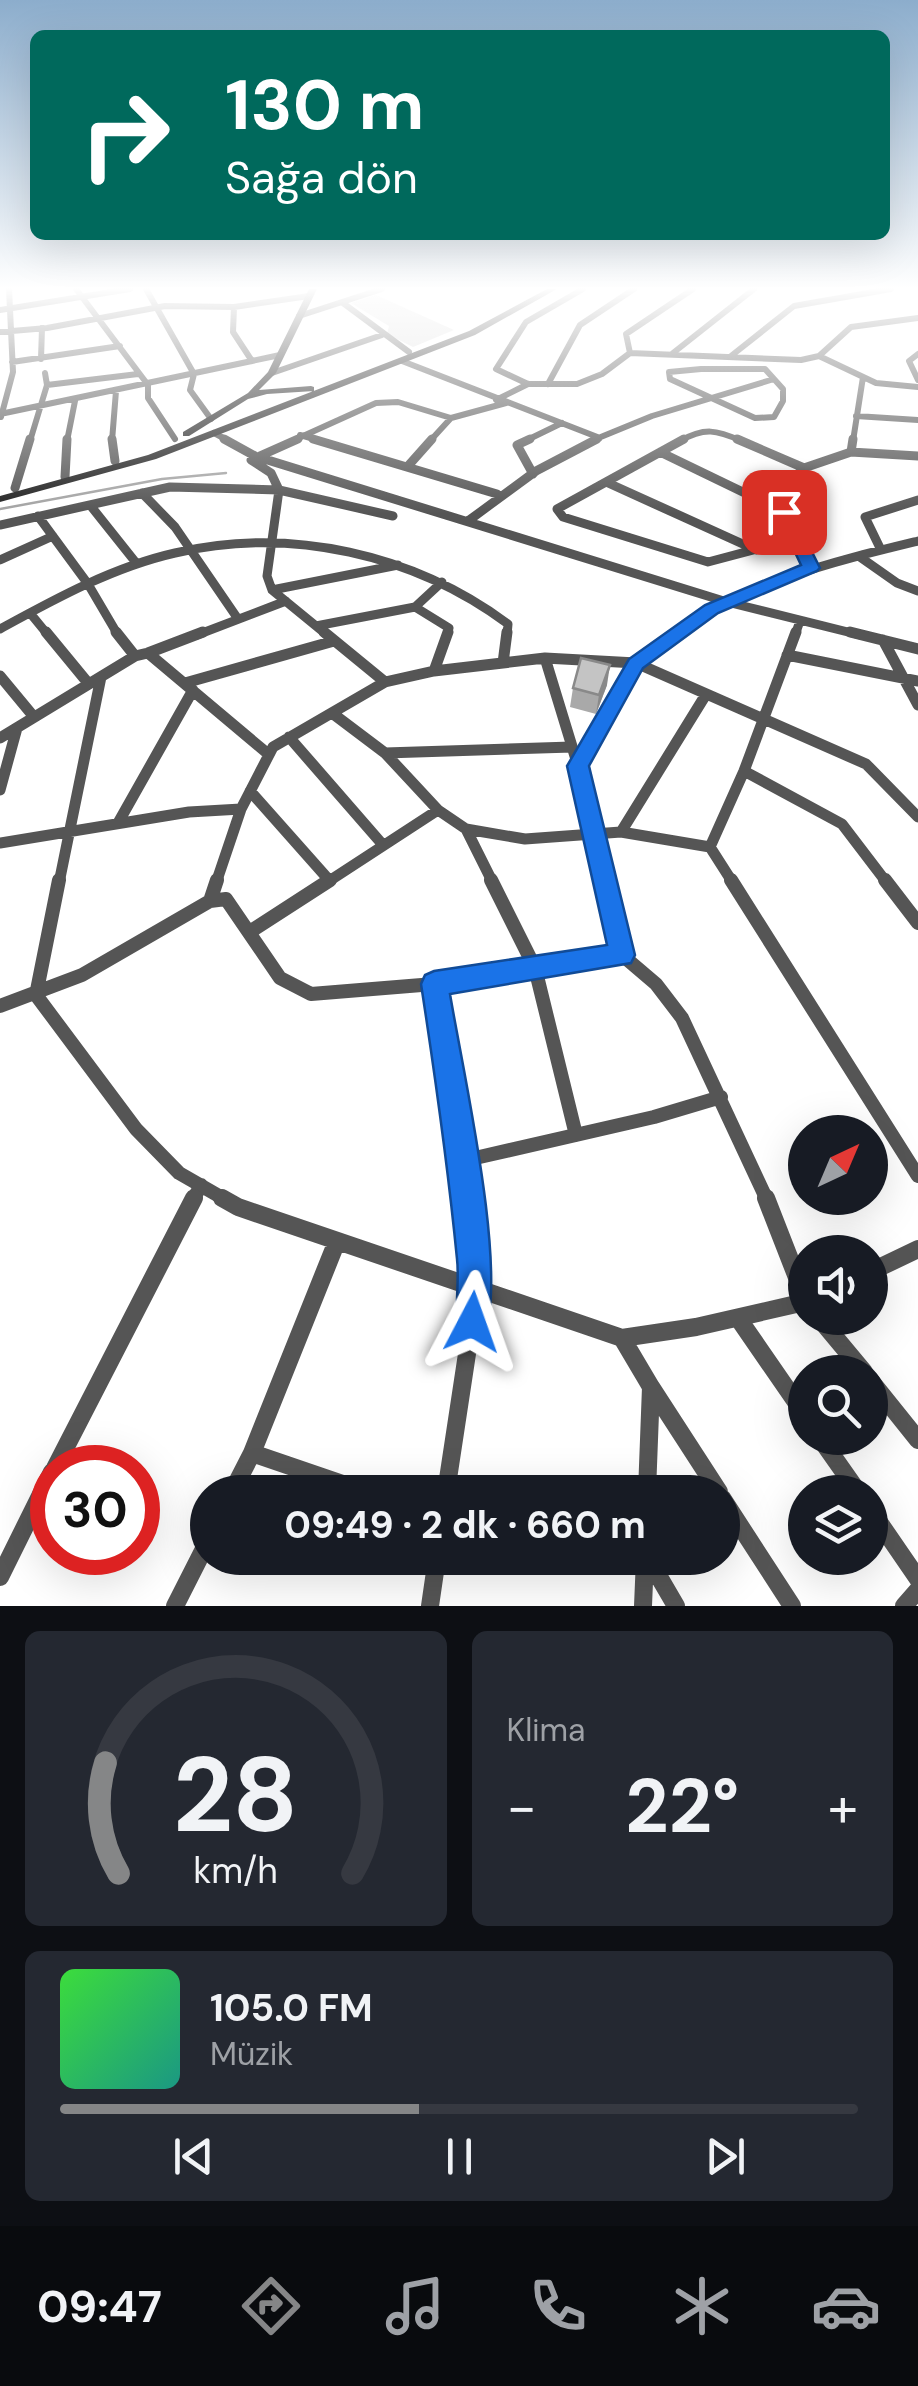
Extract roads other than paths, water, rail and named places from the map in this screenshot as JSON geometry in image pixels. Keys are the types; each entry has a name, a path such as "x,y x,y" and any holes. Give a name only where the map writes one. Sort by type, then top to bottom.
{"main road":[{"path":"276,364 272,384 284,397 277,409"},
{"path":"245,397 266,391 304,391 382,364"},
{"path":"0,496 100,474 386,364"},
{"path":"0,496 175,439 245,397 272,373"},
{"path":"222,411 226,420 244,421"}],"street":[{"path":"0,371 21,364"},
{"path":"132,364 148,385 148,398 175,439"},
{"path":"188,364 194,374 190,390 211,419"},
{"path":"12,366 2,416 236,364"},
{"path":"272,373 298,364"},
{"path":"421,364 495,400 510,402 600,438"},
{"path":"499,364 496,369 528,384 577,384 615,364"},
{"path":"548,384 559,364"},
{"path":"836,364 876,383 918,384"},
{"path":"765,369 774,379 783,389 783,401 774,417 756,418 704,397 670,379 669,372 765,369"},
{"path":"15,488 46,374"},
{"path":"46,385 138,374"},
{"path":"851,452 863,377"},
{"path":"468,520 497,494 600,438 704,397 774,379"},
{"path":"495,400 528,384"},
{"path":"116,390 110,450 116,461"},
{"path":"65,477 64,456 75,401"},
{"path":"254,456 376,404 398,402 451,418 510,402"},
{"path":"856,416 918,420"},
{"path":"408,466 451,418"},
{"path":"533,474 517,445 562,423"},
{"path":"798,538 708,562 563,517 558,509 700,430 714,429 804,468"},
{"path":"214,433 254,456 726,602 918,648"},
{"path":"300,435 497,494"},
{"path":"660,452 784,512"},
{"path":"811,568 775,496 804,468 851,452 918,456"},
{"path":"254,456 252,460 271,473 280,490 268,576 272,590 385,682"},
{"path":"606,482 756,550"},
{"path":"0,525 170,486 280,490 392,516"},
{"path":"349,506 364,489"},
{"path":"142,493 175,528 238,619"},
{"path":"881,550 865,518 918,500"},
{"path":"90,505 138,564"},
{"path":"38,516 88,584 126,649 189,687 266,753"},
{"path":"0,560 53,536"},
{"path":"578,766 636,664 726,602 811,568 918,541"},
{"path":"0,629 88,584 138,564 190,550 271,546 361,552 402,564 483,602 508,624 503,664"},
{"path":"860,558 897,583 918,591"},
{"path":"272,590 402,564"},
{"path":"316,626 415,606 442,582"},
{"path":"0,738 141,655 286,601"},
{"path":"415,606 449,628 434,671"},
{"path":"30,613 94,680"},
{"path":"710,847 744,770 800,621"},
{"path":"883,640 900,678 918,705"},
{"path":"118,824 189,687 334,641"},
{"path":"787,655 918,681"},
{"path":"545,658 596,835 622,955"},
{"path":"210,901 241,809 266,753 385,682 434,671 545,658 636,664 866,764 918,817"},
{"path":"0,676 34,716"},
{"path":"94,680 36,995 136,1128 179,1172 238,1207 622,1338 738,1318 788,1305"},
{"path":"620,832 705,696"},
{"path":"332,712 385,753 438,810 466,828 525,839 620,832 710,847 918,1176"},
{"path":"0,790 18,728"},
{"path":"289,737 383,845"},
{"path":"385,753 572,748"},
{"path":"744,770 842,824 918,923"},
{"path":"250,791 329,880"},
{"path":"0,843 241,809"},
{"path":"251,931 438,810"},
{"path":"466,828 536,968 576,1135"},
{"path":"0,1006 36,995 125,952 210,901 226,898 280,978 311,994 434,984 622,955 642,968 669,996 748,1150 788,1255"},
{"path":"434,984 477,1288 449,1475"},
{"path":"462,1161 721,1097"},
{"path":"67,1445 201,1186"},
{"path":"241,1475 337,1240"},
{"path":"888,1263 918,1249"},
{"path":"738,1318 788,1390"},
{"path":"834,1335 850,1355"},
{"path":"622,1338 708,1475"},
{"path":"648,1475 651,1388"},
{"path":"888,1402 918,1440"},
{"path":"252,1453 316,1475"},
{"path":"0,1577 30,1518"},
{"path":"740,1525 792,1606"},
{"path":"888,1536 918,1579"},
{"path":"175,1606 191,1575"},
{"path":"430,1606 435,1575"},
{"path":"643,1606 645,1575"},
{"path":"657,1575 676,1606"},
{"path":"904,1606 918,1590"}],"waterway":[{"path":"0,509 162,479 226,473"}]}
